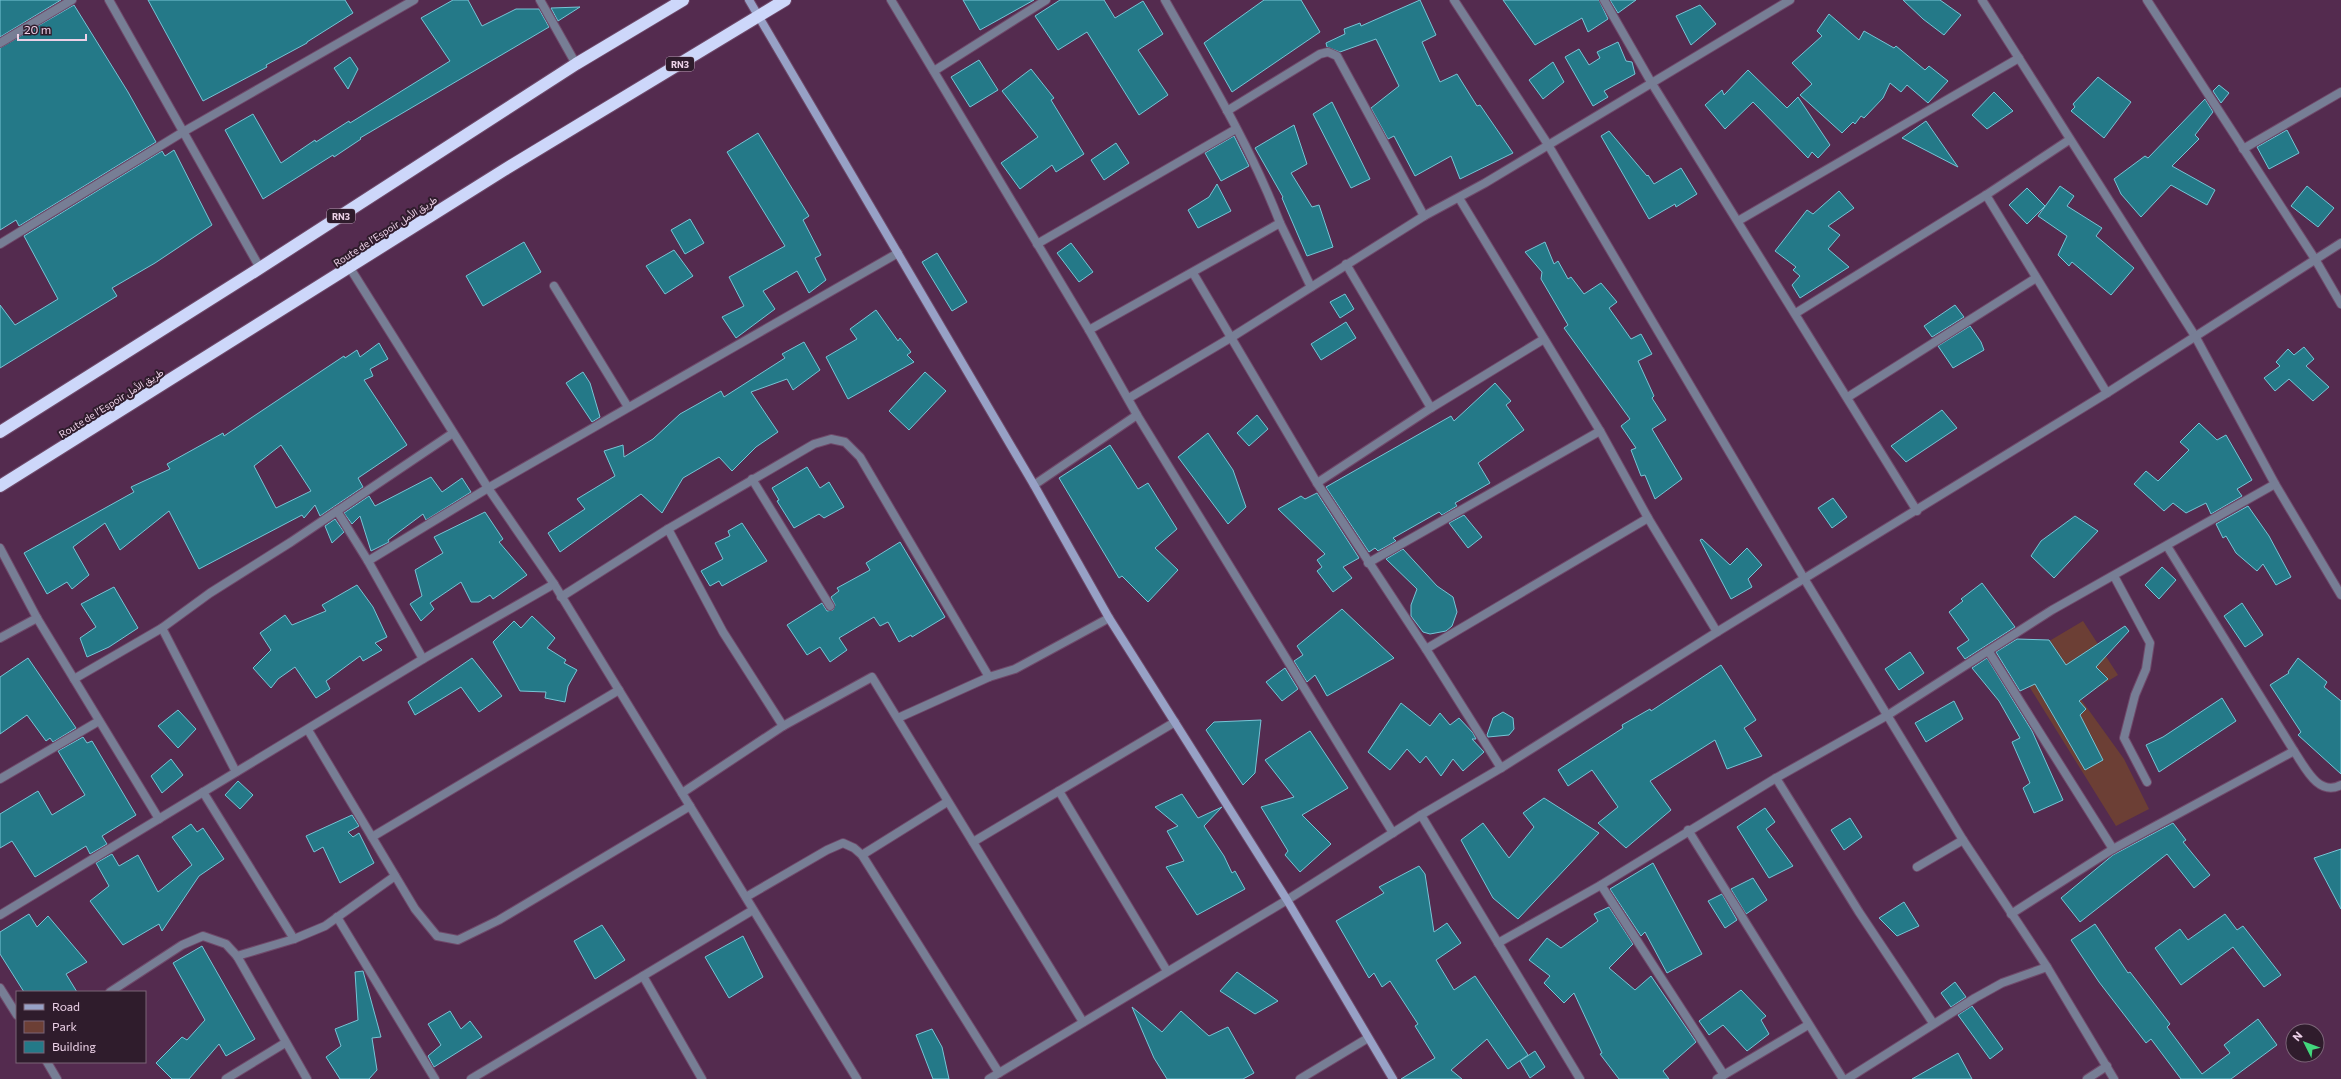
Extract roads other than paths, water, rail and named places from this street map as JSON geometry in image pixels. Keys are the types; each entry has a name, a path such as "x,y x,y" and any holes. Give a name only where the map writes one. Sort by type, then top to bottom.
{"highway":[{"name":"RN3","path":"0,432 260,268 576,64 683,0"},
{"name":"Route de l’Espoir طريق الأمل","path":"0,486 350,268 504,170 785,0"}],"main road":[{"path":"749,0 1034,485 1109,618 1287,900 1393,1079"}],"street":[{"path":"0,43 72,0"},
{"path":"109,0 260,268"},
{"path":"0,244 183,132 414,0"},
{"path":"540,0 576,64"},
{"path":"891,0 1089,330 1129,398 1137,415 1393,833"},
{"path":"934,71 1046,0"},
{"path":"1165,0 1227,112 1267,189 1280,223 1311,287"},
{"path":"1454,0 1547,144 1805,580 1963,840 2047,967 2114,1079"},
{"path":"1604,0 1651,82 1796,313 1917,511"},
{"path":"1129,398 1232,337 1424,216 1459,198 1790,0"},
{"path":"1982,0 2069,140 2195,336 2275,484 2341,595"},
{"path":"2147,0 2315,259 2341,304"},
{"path":"1227,112 1320,54 1328,52 1337,56 1424,216"},
{"path":"1738,222 2019,58"},
{"path":"2243,149 2341,92"},
{"path":"1037,244 1236,129"},
{"path":"1796,313 1986,195 2069,140"},
{"path":"1986,195 2107,393"},
{"path":"1459,198 1600,431 1648,518 1717,632"},
{"path":"1089,330 1108,317 1193,273 1280,223"},
{"path":"989,1079 1287,900 1421,815 1501,768 1717,632 1917,511 2107,393 2341,243"},
{"path":"368,561 488,488 898,254"},
{"path":"1346,264 1431,408"},
{"path":"350,268 488,488 554,584 857,1079"},
{"path":"1193,273 1317,483 1368,563 1426,649 1501,768"},
{"path":"1848,397 2036,278"},
{"path":"554,286 628,407"},
{"path":"1317,483 1431,408 1544,339"},
{"path":"1034,485 1137,415"},
{"path":"1368,563 1600,431"},
{"path":"74,679 162,628 210,593 337,511 453,433"},
{"path":"561,597 668,529 814,444 831,440 845,442 860,457 989,677"},
{"path":"752,479 830,606"},
{"path":"1498,943 1601,885 1688,830 1776,778 1888,715 1989,652 2052,610 2275,484"},
{"path":"337,511 368,561 423,659"},
{"path":"1426,649 1648,518"},
{"path":"668,529 723,632 783,726"},
{"path":"2166,546 2294,751 2319,785 2329,789 2341,785"},
{"path":"0,548 37,618 159,819"},
{"path":"2114,576 2150,643 2146,669 2135,695 2124,738 2147,782"},
{"path":"0,915 423,659 554,584"},
{"path":"0,638 37,618"},
{"path":"898,718 989,677 1016,669 1109,618"},
{"path":"162,628 236,772"},
{"path":"1989,652 2113,849"},
{"path":"682,793 783,726 872,676 1083,1022"},
{"path":"372,837 620,690"},
{"path":"0,779 99,721"},
{"path":"973,842 1175,722"},
{"path":"308,730 394,876 415,909 437,936 458,940 499,920 690,806"},
{"path":"2011,914 2113,849 2294,751"},
{"path":"1776,778 1859,912 1933,1023"},
{"path":"1059,791 1167,971"},
{"path":"203,792 294,939"},
{"path":"862,855 948,802"},
{"path":"1421,815 1580,1079"},
{"path":"1688,830 1843,1079"},
{"path":"1917,867 1963,840"},
{"path":"746,897 827,850 843,843 854,848 862,855 999,1073"},
{"path":"237,956 294,939 325,926 394,876"},
{"path":"1601,885 1720,1077 1808,1025"},
{"path":"471,1079 753,910"},
{"path":"336,917 435,1079"},
{"path":"112,991 182,945 203,936 226,944 237,956 285,1043 307,1079"},
{"path":"1847,1079 1933,1023 2002,983 2047,967"},
{"path":"643,976 702,1079"},
{"path":"0,988 16,1013"},
{"path":"1300,1079 1368,1038"},
{"path":"226,1079 285,1043"},
{"path":"48,1063 57,1079"},
{"path":"2087,1079 2107,1066"}]}
